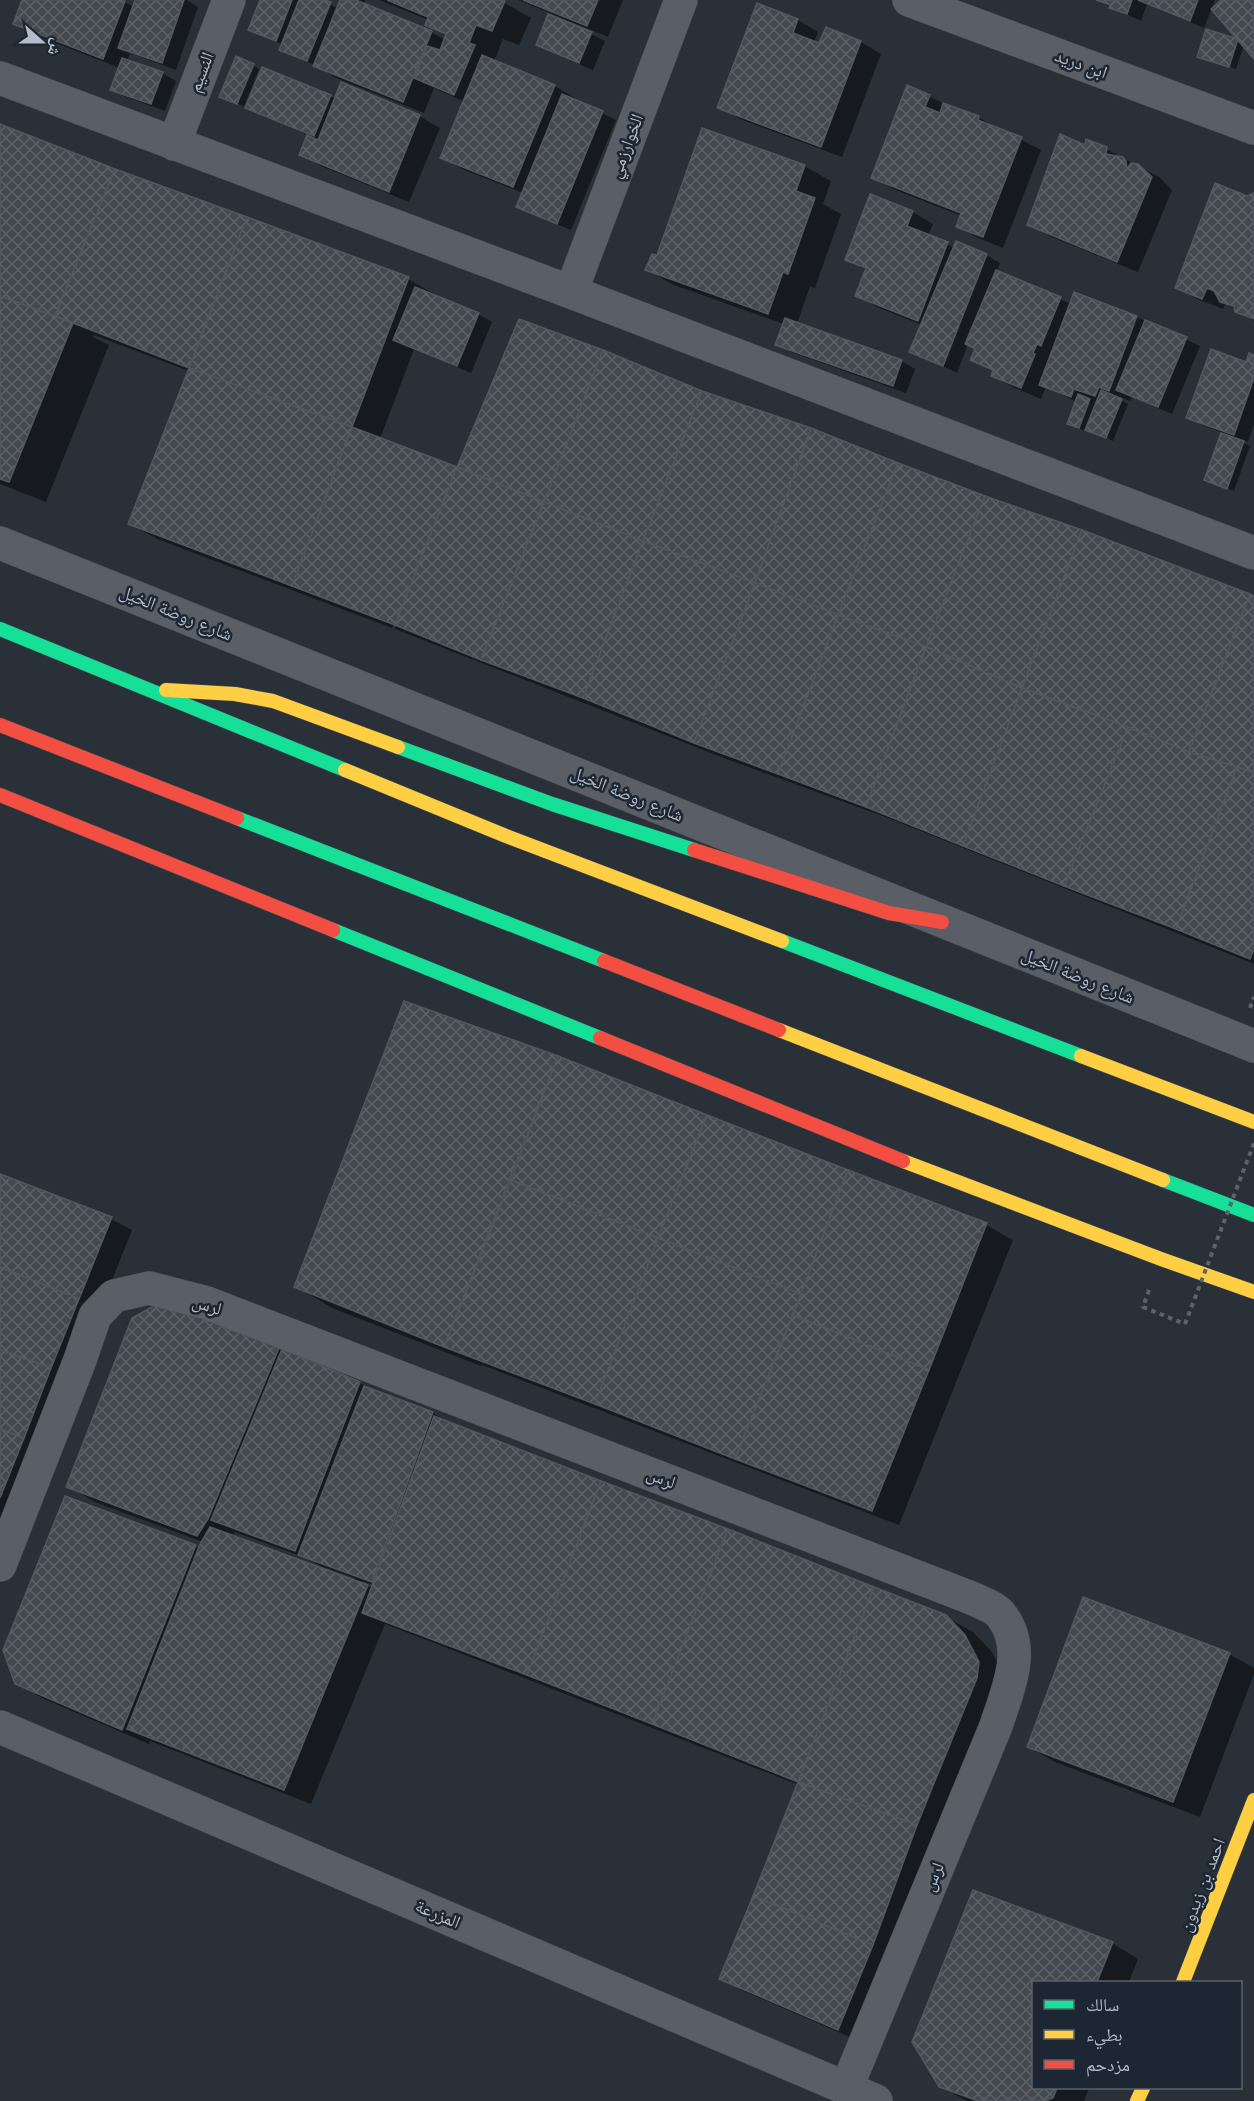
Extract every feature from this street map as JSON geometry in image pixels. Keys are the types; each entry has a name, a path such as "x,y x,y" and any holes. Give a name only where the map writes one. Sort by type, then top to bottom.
{"main road":[{"path":"0,629 506,836 1254,1122"},
{"path":"146,690 225,693 273,701 552,804 889,913 942,922"},
{"path":"0,725 1254,1215"},
{"path":"2,798 900,1160 1254,1292"},
{"name":"احمد بن زيدون","path":"1184,1981 1254,1800"}],"street":[{"name":"النسيم","path":"174,144 229,0"},
{"name":"الخوارزمي","path":"571,292 681,0"},
{"name":"ابن دريد","path":"909,0 1254,128"},
{"path":"0,78 571,292 1254,553"},
{"name":"شارع روضة الخيل","path":"0,543 1254,1046"},
{"name":"لرس","path":"0,1565 80,1360 94,1316 114,1296 149,1288 229,1312 957,1592 1000,1613 1012,1636 1015,1665 999,1716 846,2089"},
{"name":"المزرعة","path":"0,1727 876,2101"}],"path":[{"path":"1143,1307 1185,1324 1254,1143"}],"building":[{"path":"22,0 125,1 103,59 13,24"},
{"path":"135,0 184,0 162,63 118,48"},
{"path":"260,0 292,0 276,41 248,30"},
{"path":"299,0 331,2 307,61 279,50"},
{"path":"340,0 356,0 432,31 403,102 313,66"},
{"path":"387,0 505,1 492,31 476,25 469,43 475,45 454,95 414,78 427,46 440,50 446,34 425,25 428,17"},
{"path":"523,0 598,0 587,26"},
{"path":"1096,0 1132,0 1127,14 1109,8 1110,5"},
{"path":"1138,0 1198,0 1190,21"},
{"path":"1221,0 1254,0 1254,59 1211,9"},
{"path":"757,3 798,19 793,33 819,43 826,27 861,41 821,147 717,108"},
{"path":"548,14 592,32 579,63 536,45"},
{"path":"1206,29 1238,39 1229,67 1197,57"},
{"path":"482,55 555,85 513,187 440,158"},
{"path":"236,56 254,64 237,104 219,97"},
{"path":"122,58 163,72 151,104 110,90"},
{"path":"262,67 331,95 314,136 245,108"},
{"path":"341,82 420,115 389,192 299,155 307,135 318,140"},
{"path":"907,85 930,95 925,107 940,113 943,103 979,116 978,120 1022,137 983,237 956,227 961,213 871,178"},
{"path":"562,94 603,111 557,224 516,207"},
{"path":"0,124 115,169 55,316 0,296"},
{"path":"702,128 805,165 796,191 815,198 788,274 783,272 768,314 645,270 652,254 657,255"},
{"path":"1060,134 1085,145 1086,139 1107,147 1106,154 1123,157 1127,169 1131,163 1138,164 1152,177 1117,262 1027,225"},
{"path":"115,169 247,217 189,368 55,316"},
{"path":"1215,183 1247,196 1254,193 1254,319 1235,312 1234,306 1220,302 1214,291 1207,288 1202,299 1175,288"},
{"path":"870,194 913,211 907,226 948,242 918,321 855,296 866,268 845,260"},
{"path":"247,217 409,277 352,427 189,368"},
{"path":"956,241 987,254 943,366 909,352"},
{"path":"996,270 1061,297 1041,346 1037,344 1033,353 1035,354 1021,388 991,376 993,370 970,360 975,349 965,344"},
{"path":"415,287 479,313 457,366 393,340"},
{"path":"1074,292 1137,316 1109,391 1099,387 1095,396 1074,389 1071,397 1039,385"},
{"path":"0,296 73,323 9,482 0,479"},
{"path":"785,318 902,360 893,386 775,345"},
{"path":"519,319 603,350 544,502 457,467"},
{"path":"1145,320 1187,337 1158,407 1116,390"},
{"path":"1211,349 1246,362 1249,353 1254,355 1254,378 1234,435 1186,418"},
{"path":"603,350 702,391 643,541 544,502"},
{"path":"189,368 352,427 292,586 128,524"},
{"path":"1101,390 1122,399 1106,438 1085,430"},
{"path":"702,391 811,428 755,583 643,541"},
{"path":"1078,394 1090,399 1079,428 1067,424"},
{"path":"352,427 457,467 395,625 292,586"},
{"path":"811,428 898,463 838,615 755,583"},
{"path":"1221,433 1244,441 1227,489 1204,480"},
{"path":"898,463 985,496 926,647 838,615"},
{"path":"457,467 544,502 481,660 395,625"},
{"path":"985,496 1082,530 1022,688 926,647"},
{"path":"544,502 643,541 583,698 481,660"},
{"path":"1082,530 1250,594 1189,752 1022,688"},
{"path":"643,541 755,583 694,743 583,698"},
{"path":"755,583 838,615 778,774 694,743"},
{"path":"1250,594 1254,596 1254,773 1189,752"},
{"path":"838,615 926,647 866,807 778,774"},
{"path":"926,647 1022,688 963,846 866,807"},
{"path":"1022,688 1128,727 1064,886 963,846"},
{"path":"1128,727 1189,752 1237,767 1176,929 1064,886"},
{"path":"1237,767 1254,773 1254,949 1250,959 1176,929"},
{"path":"404,1001 558,1056 444,1347 294,1287"},
{"path":"558,1056 707,1115 658,1238 511,1180"},
{"path":"707,1115 848,1170 801,1294 658,1238"},
{"path":"848,1170 987,1223 929,1370 793,1315"},
{"path":"0,1174 112,1217 79,1299 0,1267"},
{"path":"511,1180 658,1238 595,1404 444,1347"},
{"path":"658,1238 801,1294 735,1459 595,1404"},
{"path":"0,1267 79,1299 51,1368 0,1350"},
{"path":"166,1299 279,1348 208,1519 197,1536 66,1487 132,1318"},
{"path":"793,1315 929,1370 872,1511 735,1459"},
{"path":"282,1349 360,1382 295,1551 211,1520"},
{"path":"0,1350 51,1368 24,1438 0,1429"},
{"path":"364,1386 433,1412 372,1582 298,1555"},
{"path":"434,1416 601,1481 527,1675 362,1613"},
{"path":"0,1429 24,1438 0,1498"},
{"path":"601,1481 728,1529 652,1724 527,1675"},
{"path":"65,1496 196,1545 122,1730 15,1684 3,1650"},
{"path":"210,1527 368,1585 284,1790 127,1729 200,1544"},
{"path":"728,1529 874,1587 798,1782 652,1724"},
{"path":"874,1587 946,1615 965,1635 979,1662 977,1678 917,1825 798,1782"},
{"path":"1083,1597 1230,1653 1173,1802 1027,1747"},
{"path":"798,1782 917,1825 873,1945 753,1896"},
{"path":"973,1890 1113,1942 1097,1981 1032,1981 1032,2089 1057,2089 1053,2098 1045,2101 978,2101 939,2087 912,2042"},
{"path":"753,1896 873,1945 838,2030 719,1979"}],"traffic: fast":[{"path":"0,629 345,770"},
{"path":"398,747 552,804 694,850"},
{"path":"237,818 604,961"},
{"path":"333,930 600,1038"},
{"path":"782,941 1081,1056"},
{"path":"1163,1180 1254,1215"}],"traffic: slow":[{"path":"166,690 235,694 273,701 398,747"},
{"path":"345,770 506,836 782,941"},
{"path":"779,1030 1163,1180"},
{"path":"1081,1056 1254,1122"},
{"path":"903,1161 1254,1292"},
{"path":"1183,1981 1254,1800"},
{"path":"1137,2101 1143,2089"}],"traffic: jam":[{"path":"0,725 237,818"},
{"path":"0,795 333,930"},
{"path":"694,850 889,913 942,922"},
{"path":"604,961 779,1030"},
{"path":"600,1038 903,1161"}]}
